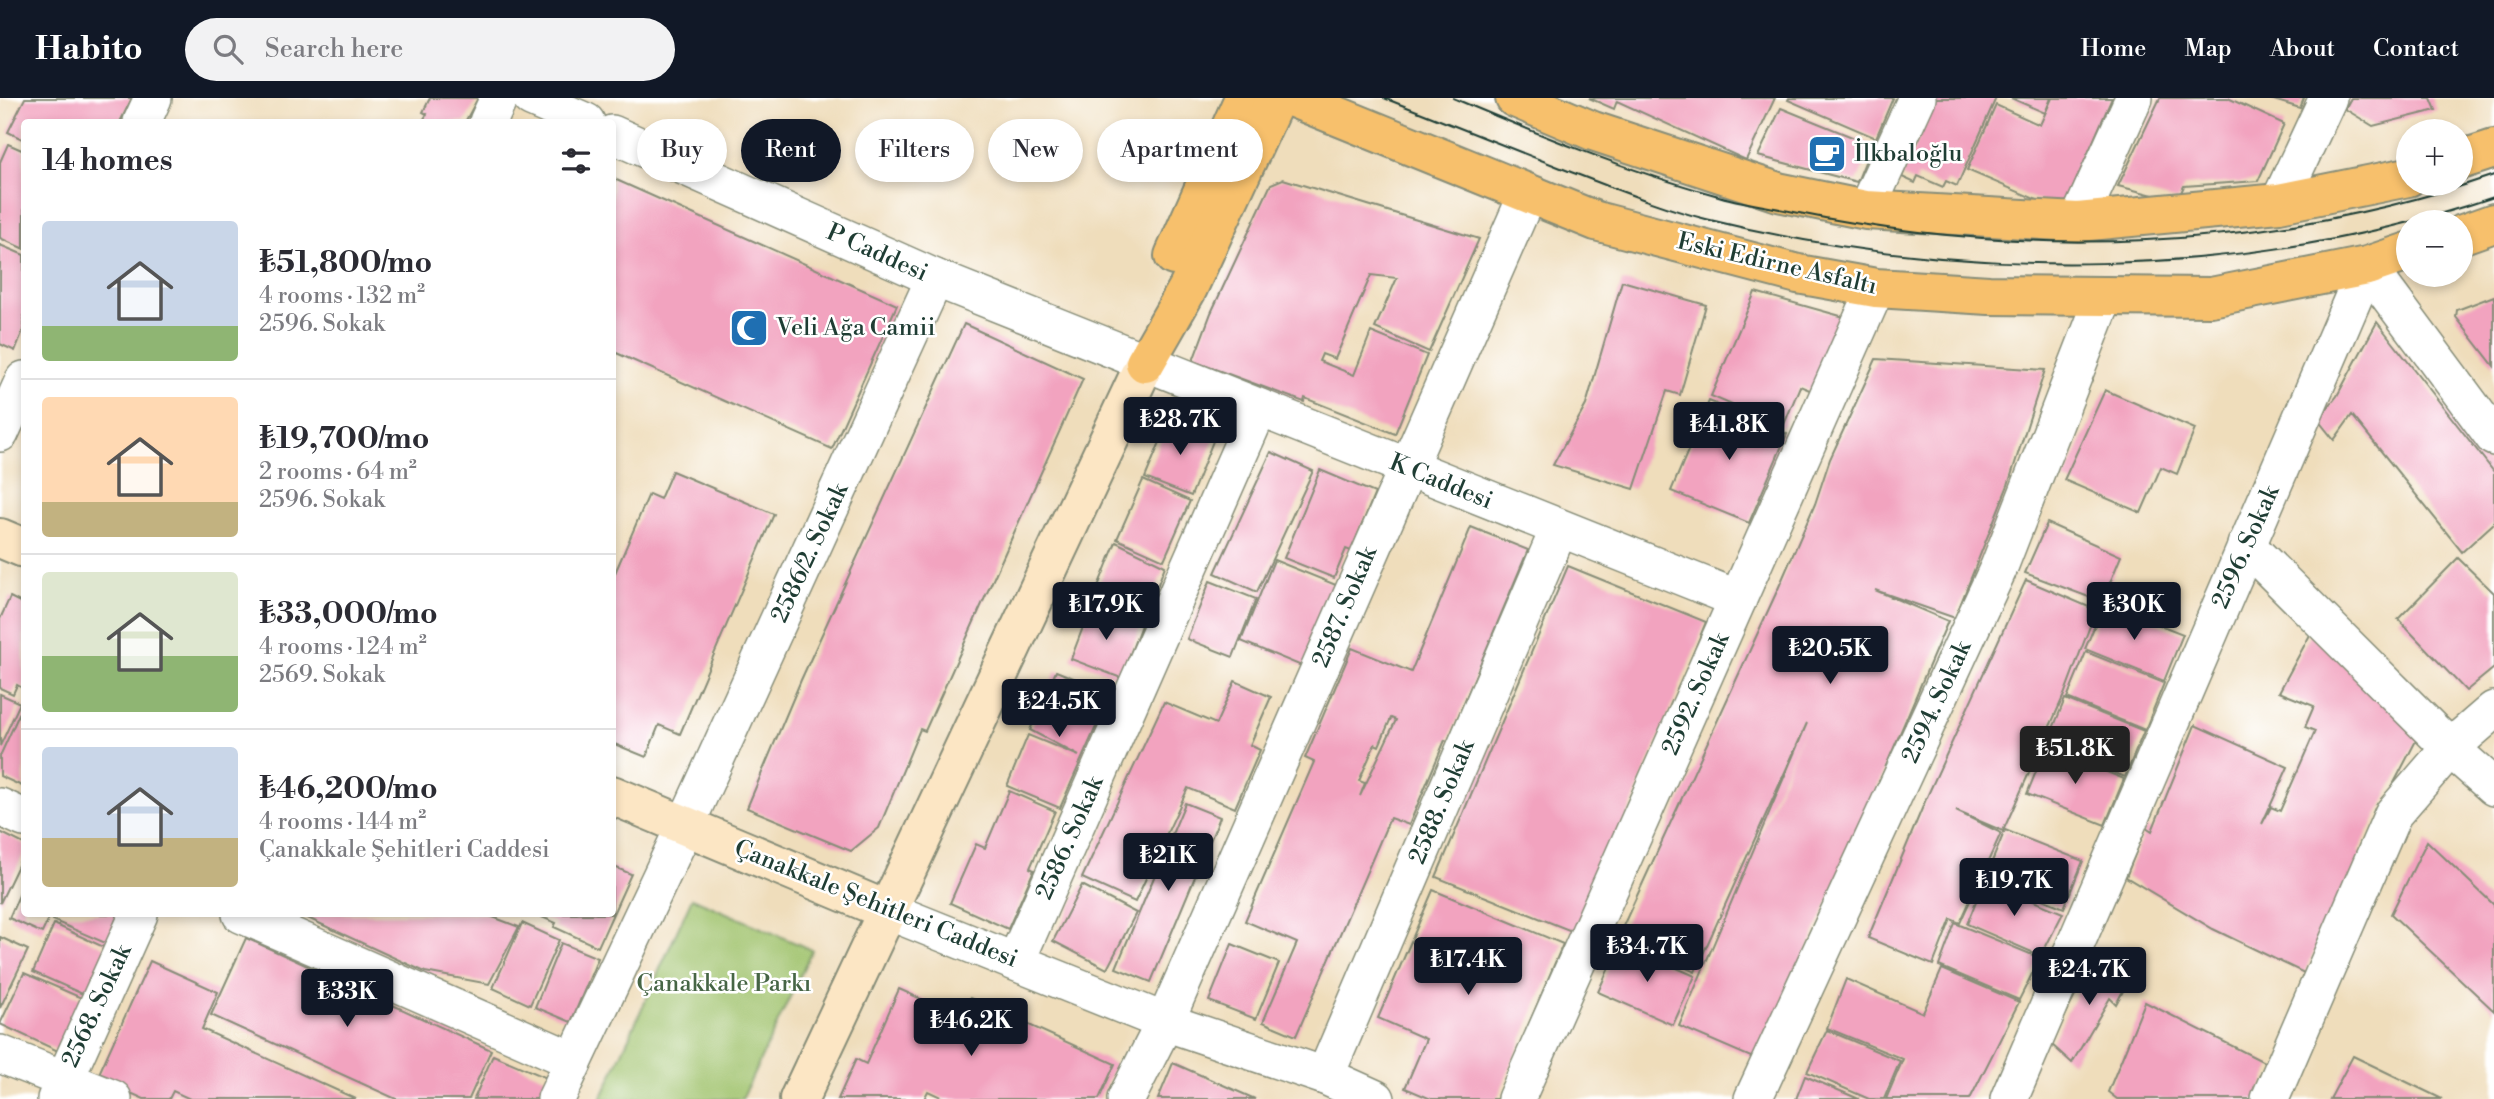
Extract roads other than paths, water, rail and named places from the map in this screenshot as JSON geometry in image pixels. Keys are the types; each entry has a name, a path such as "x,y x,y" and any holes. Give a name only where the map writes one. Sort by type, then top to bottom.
{"main road":[{"path":"1145,363 1164,280 1244,98"},
{"path":"799,1099 1145,363 1188,288 1276,98"},
{"name":"Eski Edirne Asfaltı","path":"1293,98 1596,221 1798,274 1876,288 1989,295 2211,297 2367,266 2396,256"},
{"path":"1515,98 1593,131 1778,192 1866,210 2078,222 2279,203 2396,179"},
{"path":"2473,156 2494,149"},
{"path":"2473,230 2494,223"},
{"name":"Çanakkale Şehitleri Caddesi","path":"616,797 684,828 886,910"}],"street":[{"path":"143,119 153,98"},
{"path":"489,119 499,98"},
{"path":"531,98 579,119"},
{"path":"1866,210 1917,98"},
{"path":"2078,222 2134,98"},
{"path":"2279,203 2328,98"},
{"name":"P Caddesi","path":"616,136 935,278 1145,363"},
{"name":"2587. Sokak","path":"1126,1099 1165,1022 1405,468 1528,193"},
{"path":"2367,266 2494,437"},
{"name":"2596. Sokak","path":"2009,1099 2367,266"},
{"name":"2586/2. Sokak","path":"556,1099 572,1060 684,828 935,278"},
{"name":"2592. Sokak","path":"1516,1099 1876,288"},
{"name":"2594. Sokak","path":"1753,1099 1999,567 2104,297"},
{"name":"K Caddesi","path":"1145,363 1738,599"},
{"path":"0,433 21,387"},
{"name":"2586. Sokak","path":"1016,961 1259,408"},
{"name":"2588. Sokak","path":"1325,1076 1559,528"},
{"path":"2246,545 2450,748 2494,787"},
{"path":"2270,1099 2393,814 2450,748 2494,710"},
{"path":"0,807 21,817"},
{"name":"Çanakkale Şehitleri Caddesi","path":"886,910 1165,1022 1325,1076 1376,1099"},
{"name":"2568. Sokak","path":"60,1088 138,917"},
{"path":"248,917 572,1060"},
{"path":"0,1054 60,1088 113,1099"}],"tram line":[{"path":"1384,98 1618,190 1688,214 1803,240 1901,254 2001,262 2102,263 2202,257 2302,245 2399,225 2494,197"},
{"path":"1453,98 1615,163 1724,198 1881,227 1969,237 2057,241 2146,240 2235,233 2323,220 2409,201 2494,175"}],"place":[{"name":"İlkbaloğlu","path":"1827,154"},
{"name":"Veli Ağa Camii","path":"749,328"}],"park label":[{"name":"Çanakkale Parkı","path":"724,984"}]}
